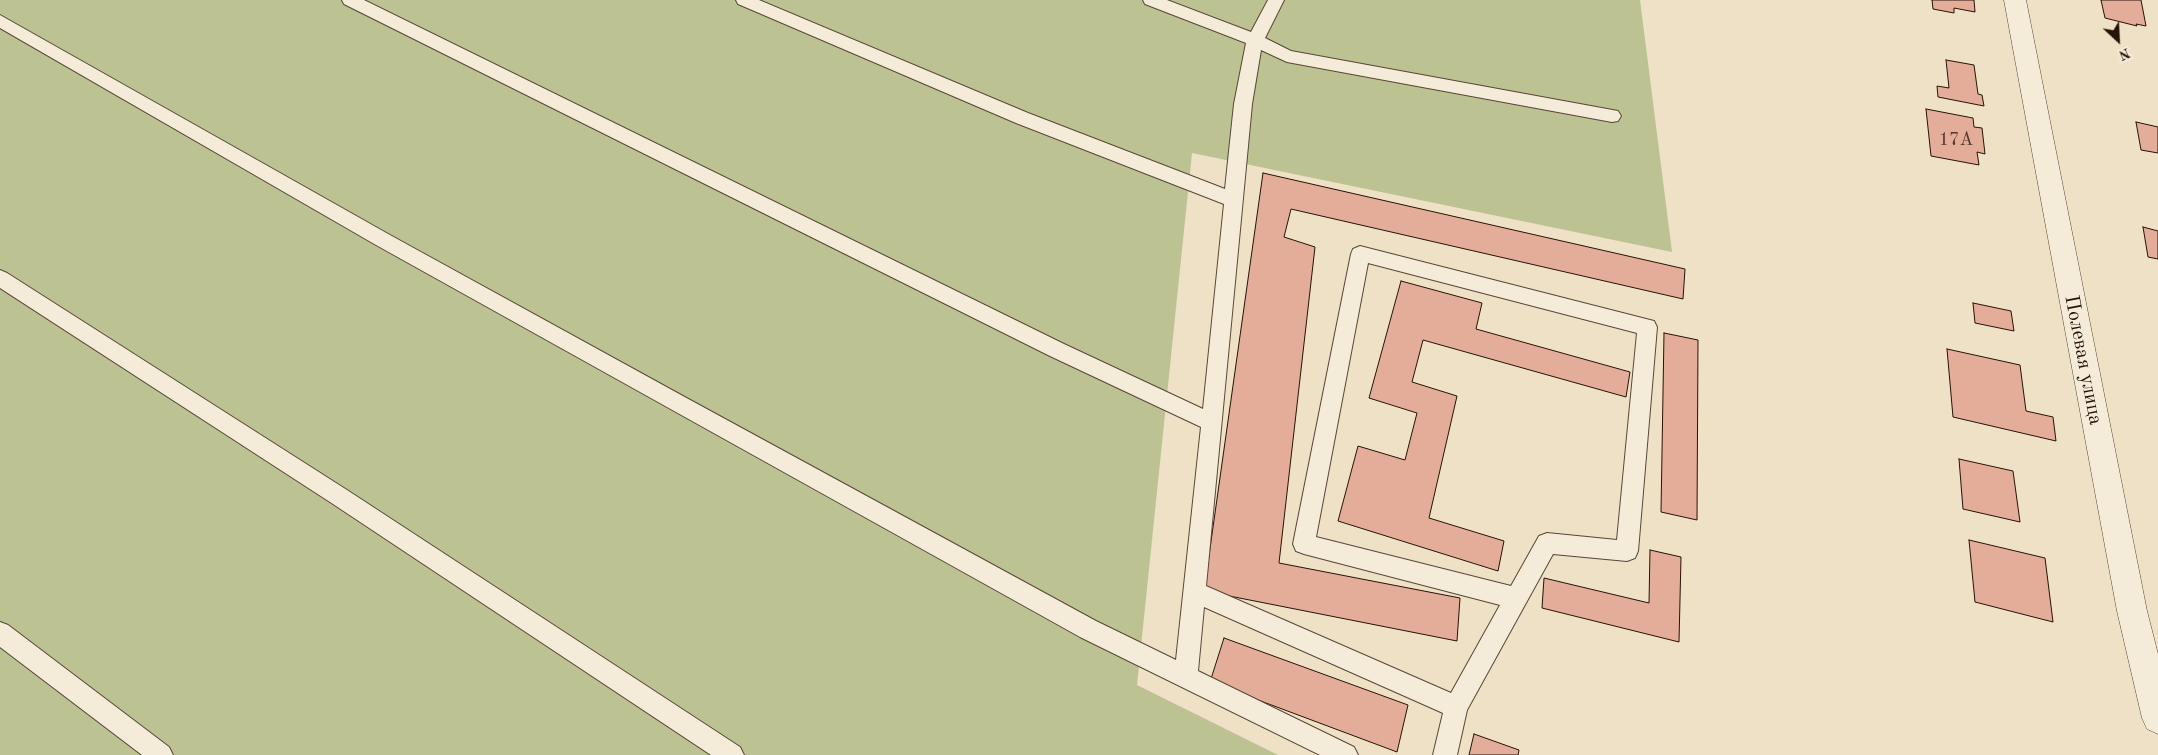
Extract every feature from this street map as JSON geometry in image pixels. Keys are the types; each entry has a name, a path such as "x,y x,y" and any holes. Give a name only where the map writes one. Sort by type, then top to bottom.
{"street":[{"name":"Полевая улица","path":"2015,0 2132,611 2158,718"}],"lane":[{"path":"350,0 1057,350 1212,423"},
{"path":"744,0 1022,118 1234,200"},
{"path":"1151,0 1255,40 1287,56 1612,116"},
{"path":"1186,677 1243,104 1255,40 1276,0"},
{"path":"0,21 383,240 1088,629 1346,755"},
{"path":"1445,755 1456,707 1547,542 1627,551 1647,327 1360,254 1304,544 1516,598"},
{"path":"0,278 349,503 732,755"},
{"path":"1195,592 1456,707"},
{"path":"0,633 161,755"}],"green space":[{"path":"0,0 1640,0 1672,252 1192,153 1137,685 1278,755 0,755"}],"building":[{"path":"1932,0 1974,0 1975,12 1954,8 1954,13 1933,9"},
{"path":"2101,0 2141,0 2146,26 2136,24 2137,26 2105,18"},
{"path":"1946,60 1974,65 1978,94 1982,95 1984,106 1938,97 1937,86 1949,88"},
{"path":"1926,109 1973,118 1974,127 1982,128 1985,154 1977,152 1979,165 1931,156"},
{"path":"2136,122 2158,127 2158,153 2141,150"},
{"path":"1263,173 1685,269 1683,299 1291,209 1284,237 1315,247 1279,563 1460,598 1457,641 1204,591"},
{"path":"2143,227 2158,231 2158,259 2148,257"},
{"path":"1401,281 1482,303 1476,329 1630,372 1626,397 1423,340 1412,382 1457,396 1429,518 1504,541 1498,571 1338,521 1358,446 1405,460 1417,413 1369,398"},
{"path":"1973,303 2011,311 2014,331 1975,323"},
{"path":"1664,333 1698,340 1697,520 1661,512"},
{"path":"1947,349 2020,365 2026,411 2053,417 2056,441 1953,417"},
{"path":"1959,459 2013,471 2020,522 1963,509"},
{"path":"1969,540 2045,558 2053,622 1975,602"},
{"path":"1650,550 1681,557 1679,642 1542,608 1544,578 1649,603"},
{"path":"1224,638 1408,705 1397,752 1210,682"},
{"path":"1474,734 1519,750 1518,755 1469,755"}]}
